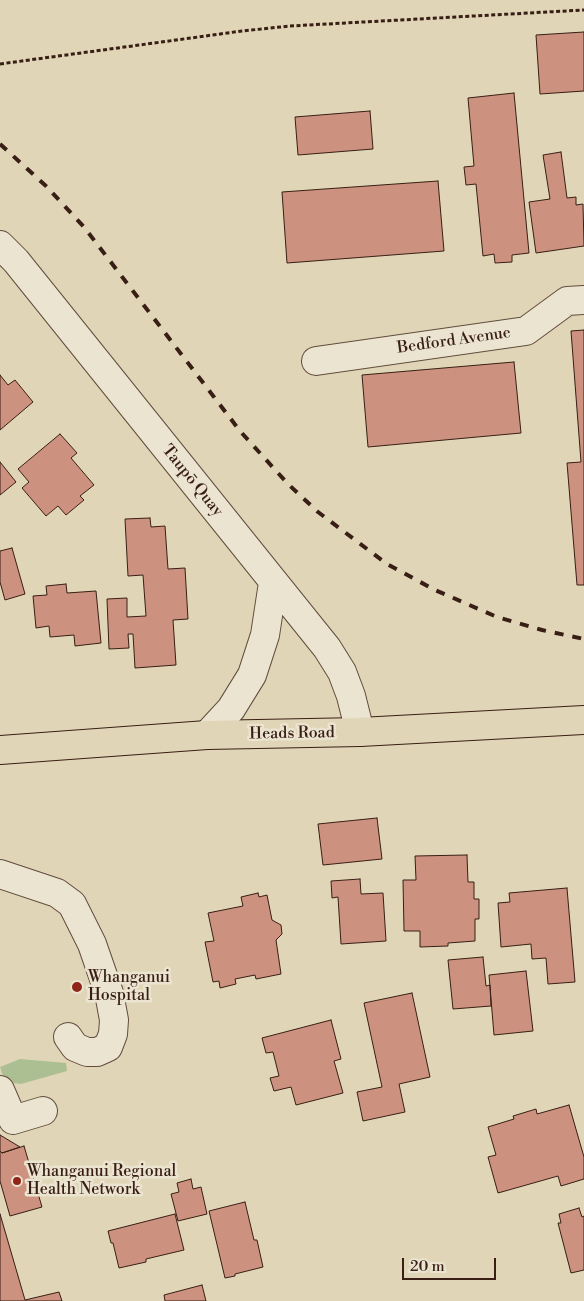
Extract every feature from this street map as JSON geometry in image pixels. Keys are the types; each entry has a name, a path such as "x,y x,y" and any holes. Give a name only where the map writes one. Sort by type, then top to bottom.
{"main road":[{"name":"Heads Road","path":"0,750 207,735 360,732 584,720"}],"street":[{"name":"Taupō Quay","path":"0,245 16,261 326,648 342,672 351,696 360,732"},
{"name":"Bedford Avenue","path":"316,360 526,331 568,301 584,300"},
{"path":"207,735 231,709 252,675 265,635 273,583"},
{"path":"0,874 57,893 72,904 92,944 109,992 114,1020 114,1034 108,1047 97,1052 87,1052 75,1047 68,1037"},
{"path":"0,1090 13,1120 43,1111"}],"path":[{"path":"0,64 290,26 584,10"}],"green space":[{"path":"20,1059 66,1063 67,1071 21,1084 13,1083 3,1076 0,1067"}],"building":[{"path":"584,32 584,91 540,94 536,35"},
{"path":"514,93 529,253 512,255 512,262 495,263 494,254 483,256 476,184 466,185 464,167 474,166 468,98"},
{"path":"370,111 373,149 298,155 295,117"},
{"path":"561,152 567,198 576,197 576,205 583,204 584,246 536,253 529,202 550,199 543,155"},
{"path":"438,181 444,251 287,263 282,192"},
{"path":"584,330 584,585 577,585 567,463 581,462 571,331"},
{"path":"514,362 521,433 368,447 362,375"},
{"path":"0,375 8,385 15,380 33,402 0,430"},
{"path":"60,434 77,453 71,458 94,485 80,496 84,500 66,515 58,506 46,516 22,488 29,482 18,469"},
{"path":"0,462 16,482 0,495"},
{"path":"150,518 151,527 165,526 168,569 185,568 188,619 173,620 176,665 135,668 133,634 128,634 129,648 109,649 107,599 127,598 127,617 146,616 143,575 128,576 125,519"},
{"path":"12,548 25,594 5,600 0,582 0,551"},
{"path":"66,584 67,593 96,591 101,643 75,646 74,635 50,637 49,626 36,628 33,596 47,595 46,586"},
{"path":"377,818 382,859 323,865 318,824"},
{"path":"467,855 468,882 474,882 474,899 479,899 479,919 475,919 475,941 448,943 448,946 420,947 420,931 404,931 403,880 416,880 415,856"},
{"path":"360,879 361,894 383,893 386,941 341,944 338,897 332,898 331,881"},
{"path":"567,888 575,982 548,984 546,958 532,959 531,944 501,947 498,903 510,902 509,893"},
{"path":"258,893 259,897 267,895 272,920 281,925 282,934 276,940 281,974 256,979 255,975 235,979 236,984 220,988 219,981 213,982 205,942 214,941 208,913 243,906 241,897"},
{"path":"483,957 486,986 490,985 491,1006 453,1009 448,960"},
{"path":"526,971 533,1031 494,1035 489,975"},
{"path":"412,993 430,1077 399,1084 405,1112 363,1121 357,1092 382,1087 364,1003"},
{"path":"331,1020 341,1059 334,1061 343,1093 296,1105 291,1087 274,1091 270,1078 279,1076 273,1052 266,1053 262,1038"},
{"path":"569,1105 584,1157 584,1179 561,1186 558,1176 498,1193 488,1157 496,1155 488,1127 514,1119 513,1116 536,1109 537,1114"},
{"path":"0,1135 20,1147 2,1153 0,1151"},
{"name":"Whanganui Regional Health Network","path":"24,1146 42,1207 10,1216 0,1181 0,1151 2,1153"},
{"path":"191,1179 193,1189 201,1187 207,1214 178,1221 171,1194 179,1192 177,1183"},
{"path":"245,1202 263,1267 225,1278 209,1211"},
{"path":"579,1208 582,1217 584,1216 584,1270 571,1273 558,1223 561,1223 559,1214"},
{"name":"Whanganui Regional Health Network","path":"0,1214 25,1300 59,1292 62,1301 0,1301"},
{"path":"175,1214 184,1250 119,1268 108,1231"},
{"path":"202,1285 206,1301 165,1301 164,1295"}],"railway":[{"path":"0,144 46,186 84,227 240,431 288,484 318,512 387,564 435,590 497,617 542,630 584,639"}],"place":[{"name":"Whanganui Hospital","path":"77,987"},
{"name":"Whanganui Regional Health Network","path":"17,1181"}]}
